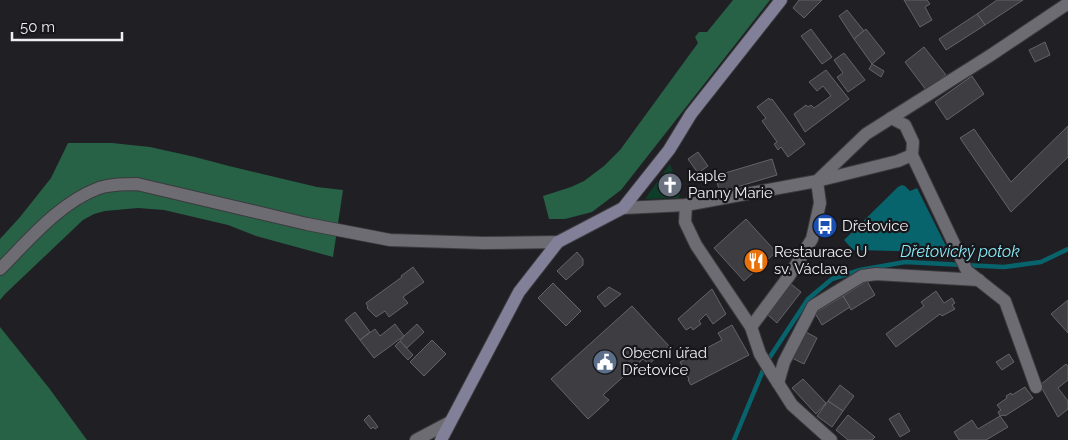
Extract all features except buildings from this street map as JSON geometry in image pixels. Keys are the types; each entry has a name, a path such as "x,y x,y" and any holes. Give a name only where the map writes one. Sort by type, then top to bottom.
{"main road":[{"path":"441,440 519,292 558,242 624,208 669,150 691,114 781,0"}],"street":[{"path":"817,180 866,134 991,55 1067,4"},
{"path":"891,118 905,125 914,142 912,155 967,271 1005,301 1036,388"},
{"path":"624,208 686,205 817,180 898,161 912,155"},
{"path":"751,327 789,276 812,239 820,203 817,180"},
{"path":"0,269 48,221 73,201 99,188 118,184 137,184 307,224 390,240 483,243 558,242"},
{"path":"686,205 686,222 696,246 751,327 760,354 771,372 792,405 831,440"},
{"path":"778,383 784,362 813,306 862,276 876,274 979,280"},
{"path":"416,440 450,422"}],"green space":[{"path":"733,0 770,0 621,190 592,212 565,219 549,219 543,196 584,181 604,166 620,150 698,43 695,37 699,32 707,32"},
{"path":"68,143 112,143 150,147 317,187 343,190 333,257 256,236 228,225 164,210 138,208 105,211 83,220 0,300 0,239 51,178"},
{"path":"670,164 680,190 679,198 645,199"},
{"path":"0,327 49,388 87,440 0,440"}],"water":[{"path":"902,185 910,191 917,188 947,248 940,252 853,250 844,240"}],"waterway":[{"name":"Dřetovický potok","path":"734,440 766,363 808,299 832,279 860,270 905,262 1004,267 1041,262 1068,249"}],"place":[{"name":"kaple Panny Marie","path":"670,185"},
{"name":"Dřetovice","path":"825,226"},
{"name":"Restaurace U sv. Václava","path":"756,261"},
{"name":"Obecní úřad Dřetovice","path":"605,362"}]}
